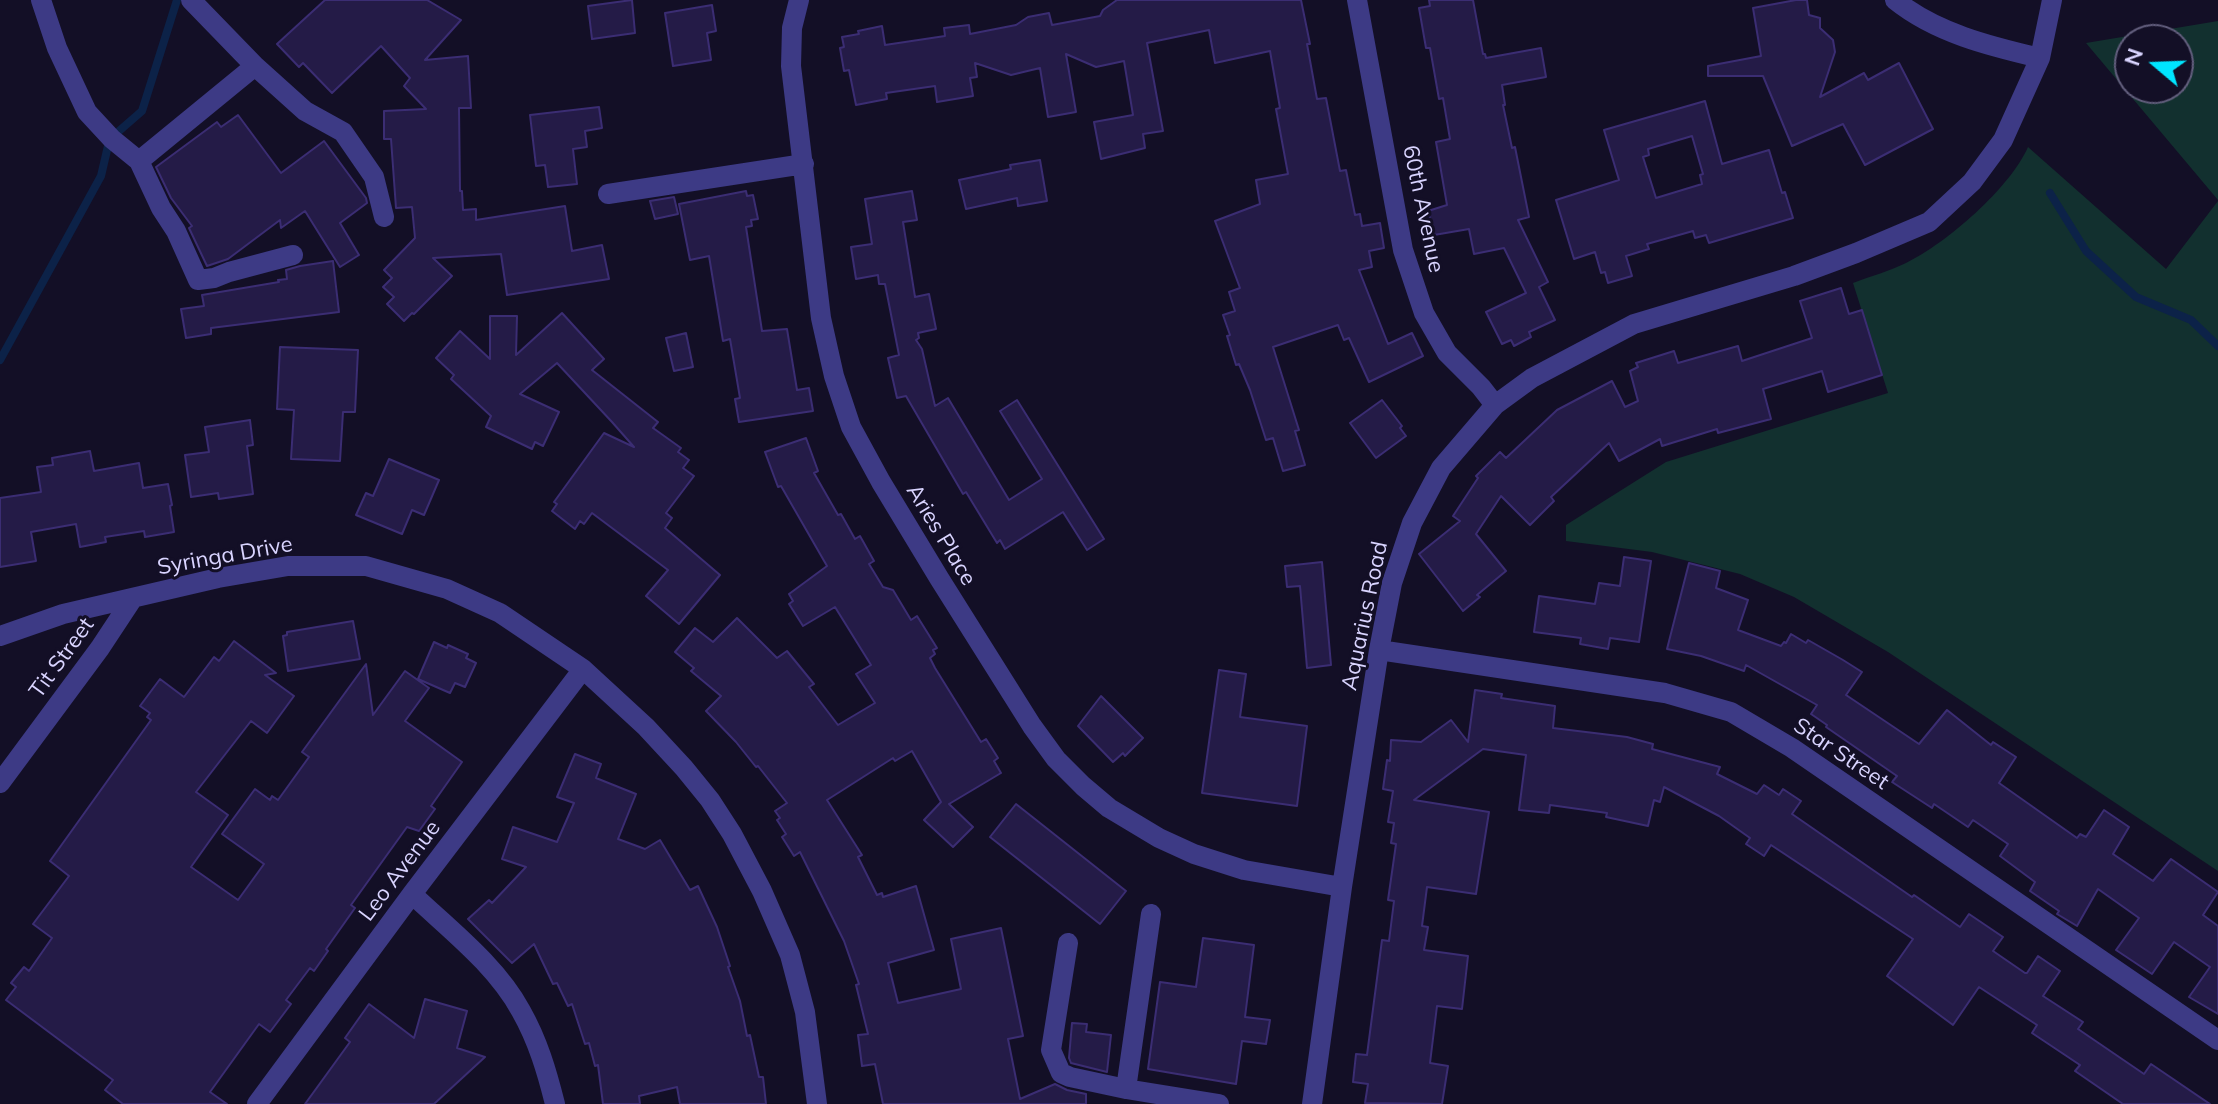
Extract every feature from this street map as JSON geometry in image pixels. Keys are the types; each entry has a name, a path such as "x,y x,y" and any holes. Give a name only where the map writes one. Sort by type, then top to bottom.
{"street":[{"path":"41,0 57,48 87,112 112,139 139,161 198,280 293,255"},
{"name":"Aries Place","path":"799,0 792,28 791,66 821,318 834,376 851,427 962,617 1056,759 1109,808 1159,838 1194,854 1244,870 1342,887"},
{"name":"60th Avenue","path":"1357,0 1403,250 1424,313 1447,353 1495,405"},
{"path":"1895,0 1912,14 1958,35 2040,58"},
{"name":"Aquarius Road","path":"1312,1104 1342,887 1392,583 1412,523 1441,468 1495,405 1532,378 1634,324 1794,276 1929,222 1972,182 2003,140 2040,58 2052,0"},
{"path":"198,7 255,66 305,111 343,132 374,177 384,217"},
{"path":"139,161 255,66"},
{"path":"608,194 804,164"},
{"name":"Syringa Drive","path":"0,636 63,614 218,578 288,566 366,566 447,589 500,613 583,669 646,727 710,800 732,834 762,891 790,955 805,1012 817,1104"},
{"name":"Tit Street","path":"0,783 133,598"},
{"name":"Star Street","path":"1379,650 1665,693 1731,712 1792,748 2218,1040"},
{"name":"Leo Avenue","path":"257,1104 583,669"},
{"path":"412,894 491,970 521,1010 543,1059 555,1104"},
{"path":"1126,1089 1151,914"},
{"path":"1068,943 1051,1050 1061,1073 1126,1089 1219,1104"}],"green space":[{"path":"2218,21 2218,200 2137,104 2194,104 2194,25"},
{"path":"2114,38 2114,76 2086,43"},
{"path":"2028,147 2166,269 2218,201 2218,871 1888,652 1794,597 1740,574 1652,552 1566,541 1566,525 1666,462 1888,393 1853,283 1906,263 1940,242 1976,213 2007,180"}],"building":[{"path":"325,0 427,0 461,20 425,60 468,56 471,108 459,108 463,210 476,209 476,220 565,206 572,251 602,245 609,279 507,295 501,254 433,258 452,276 404,321 387,304 394,297 383,287 392,278 384,270 415,238 412,207 396,208 391,139 384,139 384,111 426,109 404,86 410,78 381,46 332,93 303,63 299,67 277,44"},
{"path":"632,0 635,33 592,39 588,6"},
{"path":"1117,0 1301,0 1317,99 1326,98 1340,171 1346,170 1355,215 1360,214 1362,226 1380,223 1384,248 1369,251 1372,267 1359,270 1388,344 1412,333 1423,356 1369,382 1349,338 1344,340 1338,325 1273,347 1299,430 1295,431 1305,465 1283,471 1273,438 1266,440 1250,390 1239,364 1236,365 1223,315 1235,311 1229,292 1240,288 1215,221 1260,204 1256,180 1288,174 1276,109 1280,108 1270,51 1215,63 1209,30 1147,43 1163,131 1143,134 1145,148 1101,159 1094,122 1133,115 1124,61 1096,67 1066,54 1076,112 1048,117 1040,68 1011,75 975,63 977,77 970,78 973,96 937,102 935,86 886,93 887,99 856,105 849,70 844,71 840,48 844,47 842,37 859,34 858,31 882,26 885,45 945,36 944,28 969,25 970,34 1016,25 1028,17 1049,13 1052,25 1100,16"},
{"path":"1429,0 1473,0 1486,58 1541,48 1546,77 1502,85 1503,105 1529,217 1518,220 1548,282 1539,287 1555,320 1529,332 1531,337 1514,346 1511,340 1502,344 1486,312 1526,293 1504,248 1474,254 1469,229 1434,235 1428,211 1447,205 1436,142 1450,139 1443,98 1439,99 1419,8 1430,6"},
{"path":"1807,0 1809,15 1820,18 1820,28 1833,40 1835,52 1820,97 1864,73 1868,80 1899,63 1933,129 1865,165 1843,124 1792,146 1763,76 1708,76 1708,66 1761,56 1753,8"},
{"path":"712,5 716,31 707,33 711,60 673,66 665,13"},
{"path":"1705,101 1722,164 1769,150 1793,218 1709,243 1706,235 1695,238 1693,231 1647,244 1649,249 1626,256 1632,276 1608,283 1605,272 1601,273 1595,252 1574,259 1556,200 1619,180 1604,130","holes":["1692,136 1703,174 1700,175 1702,184 1656,198 1643,157 1649,155 1648,149"]},
{"path":"599,107 602,128 585,131 587,147 573,149 577,184 548,187 545,165 536,166 530,115"},
{"path":"238,115 281,173 324,141 366,198 367,203 340,223 359,255 340,267 305,211 281,228 280,220 228,259 207,266 189,228 192,226 171,198 156,167 217,122 221,127"},
{"path":"1040,160 1047,201 1018,206 1017,198 966,209 959,180"},
{"path":"746,191 747,196 753,195 758,219 751,220 752,226 746,227 762,331 787,329 797,390 809,388 813,411 739,422 735,399 740,398 730,339 723,341 709,256 690,260 679,204"},
{"path":"912,191 917,220 903,222 915,297 929,294 936,329 918,333 916,340 922,349 935,406 948,398 1009,500 1042,479 1000,411 1017,400 1104,539 1087,550 1063,512 1005,549 1000,540 997,543 966,492 963,494 906,396 897,398 888,358 899,355 885,284 879,284 878,275 856,279 851,247 872,244 865,199"},
{"path":"674,197 678,214 655,219 650,201"},
{"path":"333,261 339,312 211,328 211,334 186,338 181,309 204,306 202,295 279,282 287,279 286,270"},
{"path":"1841,288 1849,314 1862,310 1882,375 1828,392 1822,371 1763,389 1771,419 1718,433 1717,429 1662,446 1660,439 1619,461 1609,443 1551,497 1554,501 1530,525 1501,496 1476,534 1506,571 1463,611 1419,554 1460,521 1453,516 1478,478 1476,476 1500,452 1506,458 1557,410 1612,381 1625,407 1638,401 1630,371 1638,367 1636,363 1674,351 1678,363 1738,346 1742,361 1812,338 1800,301"},
{"path":"562,313 604,359 592,370 658,422 653,428 681,448 678,452 689,460 683,468 694,476 666,513 672,518 665,528 720,575 679,624 646,596 668,570 592,513 584,524 580,521 575,529 552,511 557,504 554,502 604,433 634,447 612,422 557,363 520,394 559,412 543,446 535,442 532,449 486,427 491,416 451,379 454,375 436,358 460,331 490,359 490,316 517,316 516,355"},
{"path":"686,333 693,367 674,371 666,338"},
{"path":"280,347 358,350 355,412 343,412 340,461 291,459 294,410 277,409"},
{"path":"1382,400 1406,436 1376,458 1350,423"},
{"path":"250,420 253,445 247,446 253,494 219,499 218,493 191,497 185,455 209,452 205,427"},
{"path":"806,438 818,471 814,473 838,515 841,514 855,539 860,536 874,561 869,564 883,587 893,590 911,620 917,616 937,648 930,658 935,668 981,742 986,739 998,758 994,761 1001,773 949,804 973,827 953,847 924,820 941,802 912,751 895,761 893,758 827,800 862,855 858,857 877,895 882,893 883,897 916,886 934,950 888,963 898,1003 961,989 951,939 1001,928 1023,1036 1008,1039 1020,1099 1055,1084 1086,1094 1086,1104 883,1104 875,1064 862,1066 858,1035 868,1034 856,985 859,984 844,941 800,852 794,856 782,837 786,834 775,811 787,803 758,766 706,711 721,696 691,671 694,668 675,652 695,628 713,642 737,618 777,658 787,651 814,684 809,687 838,725 875,703 856,674 871,665 835,607 803,626 789,604 793,601 789,594 827,566 781,486 778,487 765,452"},
{"path":"90,451 94,471 139,463 143,488 168,484 174,532 145,537 144,531 105,537 106,542 80,547 76,524 31,532 36,561 0,567 0,498 41,492 37,467 53,465 52,458"},
{"path":"389,459 439,480 424,515 412,510 402,534 356,515 366,493 373,496"},
{"path":"1624,557 1651,561 1639,642 1610,638 1608,649 1580,644 1581,638 1534,632 1539,596 1595,604 1599,583 1620,586"},
{"path":"1322,562 1331,665 1307,668 1300,586 1287,587 1285,566"},
{"path":"1689,563 1720,571 1716,588 1748,600 1738,630 1781,646 1791,634 1843,660 1862,672 1846,695 1919,744 1947,710 1991,745 1993,742 2016,757 1999,783 2077,838 2080,834 2086,837 2104,810 2129,827 2113,854 2153,881 2171,859 2218,892 2203,915 2218,926 2218,1014 2189,997 2210,967 2174,942 2152,974 2116,950 2139,918 2098,889 2077,926 2030,891 2035,882 2000,856 2008,844 1973,820 1968,827 1934,804 1932,808 1892,782 1897,776 1811,714 1817,705 1746,665 1744,671 1701,656 1667,649"},
{"path":"353,621 360,659 288,671 283,636 287,632"},
{"path":"234,641 276,673 265,675 294,696 267,733 251,721 196,792 228,815 191,867 238,900 264,864 222,834 255,789 270,800 272,796 278,800 309,757 302,752 366,664 373,715 405,671 429,688 405,721 462,762 431,806 435,809 419,831 407,827 351,905 355,908 326,949 328,951 314,971 310,968 286,1000 291,1004 270,1032 259,1024 210,1092 227,1104 123,1104 105,1090 113,1080 6,1000 16,987 11,983 24,967 29,971 52,938 33,924 69,876 50,861 151,720 147,717 150,713 140,706 160,679 184,697 214,657 219,661"},
{"path":"434,642 468,654 466,658 476,663 465,687 455,683 450,693 418,679"},
{"path":"1219,670 1246,674 1240,717 1307,726 1297,806 1202,793"},
{"path":"1475,690 1502,694 1501,698 1555,706 1553,728 1627,737 1653,744 1652,749 1720,767 1717,774 1757,794 1764,785 1779,795 1783,789 1801,801 1792,814 1912,897 1914,895 1960,927 1969,914 2003,937 1993,951 2025,973 2038,956 2060,971 2043,996 2083,1022 2078,1029 2144,1074 2151,1064 2210,1104 2123,1104 2075,1071 2080,1065 2032,1033 2037,1025 1979,987 1953,1025 1887,976 1913,939 1771,845 1764,856 1746,844 1750,838 1719,816 1664,787 1660,802 1654,800 1648,826 1606,817 1607,813 1550,805 1549,813 1519,810 1526,755 1483,749 1414,800 1489,812 1476,894 1427,887 1422,926 1428,927 1424,950 1468,956 1462,1009 1437,1006 1430,1063 1448,1066 1442,1104 1365,1103 1368,1084 1353,1082 1356,1054 1367,1055 1382,940 1389,941 1394,901 1388,900 1396,844 1391,843 1394,823 1388,822 1393,791 1383,789 1391,740 1421,742 1451,720 1468,742"},
{"path":"1101,696 1143,738 1125,756 1123,753 1113,762 1078,726"},
{"path":"575,754 601,764 596,778 636,794 618,839 645,849 660,840 690,890 698,886 717,927 730,966 759,1077 763,1077 766,1104 680,1104 677,1087 639,1096 640,1104 603,1104 598,1065 595,1066 589,1043 585,1044 572,1004 568,1006 557,983 553,984 534,944 512,963 468,919 489,900 492,903 526,867 502,859 513,827 557,842 574,803 557,797"},
{"path":"1016,804 1126,891 1100,924 990,837"},
{"path":"1203,938 1254,945 1245,1017 1270,1020 1266,1044 1242,1041 1236,1084 1148,1069 1160,982 1196,987"},
{"path":"425,999 467,1011 457,1048 485,1057 434,1104 305,1104 350,1042 345,1038 369,1004 414,1038"},
{"path":"1072,1023 1087,1024 1086,1032 1111,1035 1107,1072 1071,1063"}],"waterway":[{"path":"119,131 142,111 177,0"},
{"path":"0,360 101,176 108,146"},
{"path":"2050,193 2086,251 2136,297 2191,320 2218,346"}]}
